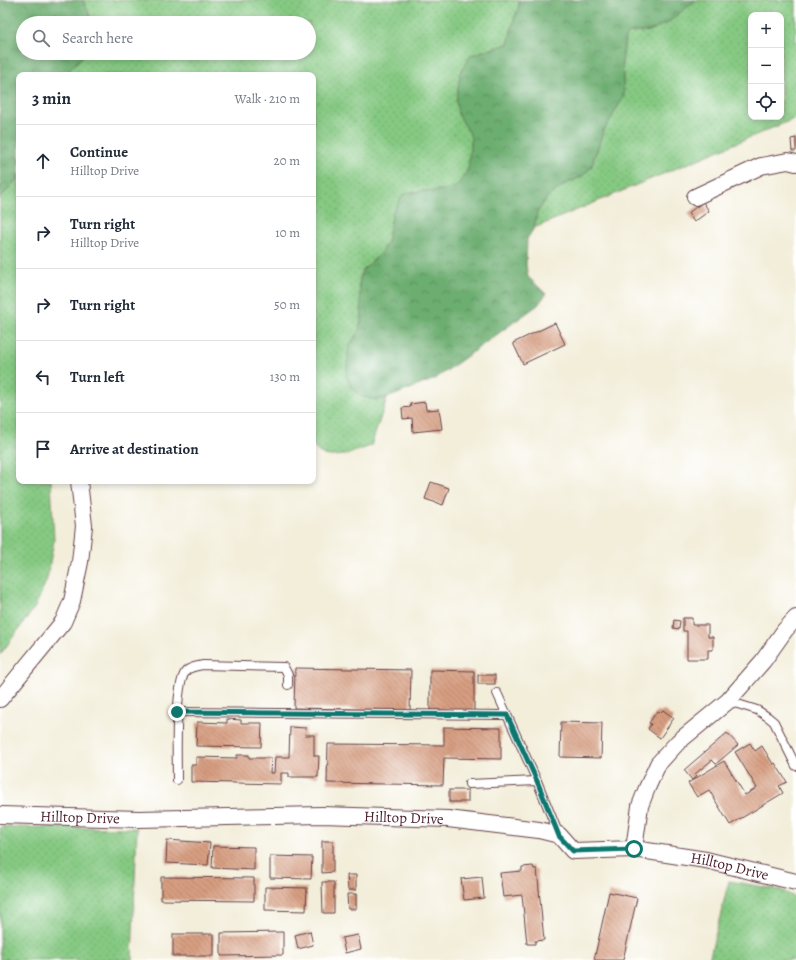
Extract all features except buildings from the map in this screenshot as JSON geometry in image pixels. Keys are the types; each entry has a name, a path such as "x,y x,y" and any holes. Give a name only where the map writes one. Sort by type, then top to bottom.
{"street":[{"path":"695,197 761,166 788,161 796,163"},
{"path":"0,700 63,622 72,601 80,562 84,526 79,484"},
{"path":"634,849 640,806 658,764 678,742 728,701 763,661 785,630 796,618"},
{"name":"Hilltop Drive","path":"0,816 139,818 322,815 440,818 539,830 559,836 573,851 634,849 706,860 796,882"}],"lane":[{"path":"177,780 177,712 181,681 186,671 195,666 203,665 284,666 288,675 288,685"},
{"path":"497,693 537,781 559,836"},
{"path":"728,701 757,710 774,722 796,766"},
{"path":"177,712 507,715"},
{"path":"469,784 537,781"}],"green space":[{"path":"0,0 83,0 90,16 16,16 16,60 79,60 68,72 16,72 16,180 0,197"},
{"path":"83,0 519,0 519,7 514,19 508,44 471,55 458,114 471,138 468,170 456,187 444,190 409,192 393,211 387,242 380,254 362,271 359,284 362,318 359,330 349,347 375,400 387,398 371,446 339,456 324,455 316,449 316,72 68,72 79,60 316,60 316,16 90,16"},
{"path":"519,0 696,0 667,23 649,31 630,33 625,37 622,63 624,96 603,132 591,168 581,177 569,182 548,196 537,213 534,228 527,239 526,265 528,277 546,294 538,305 435,379 387,398 375,400 360,396 351,388 346,375 349,347 359,330 362,318 359,284 362,271 380,254 387,242 393,211 403,195 409,192 444,190 456,187 468,170 471,138 458,114 456,101 460,73 471,55 508,44 514,19 519,7"},
{"path":"696,0 796,0 796,118 534,228 537,213 548,196 569,182 581,177 591,168 603,132 624,96 622,63 625,37 630,33 649,31 667,23"},
{"path":"16,180 16,484 51,484 54,540 47,579 35,607 0,655 0,197"},
{"path":"0,827 137,828 132,960 0,960"},
{"path":"729,881 781,890 796,898 796,960 709,960"}],"route":[{"path":"177,712 507,715 537,781 559,836 573,851 634,849"}]}
